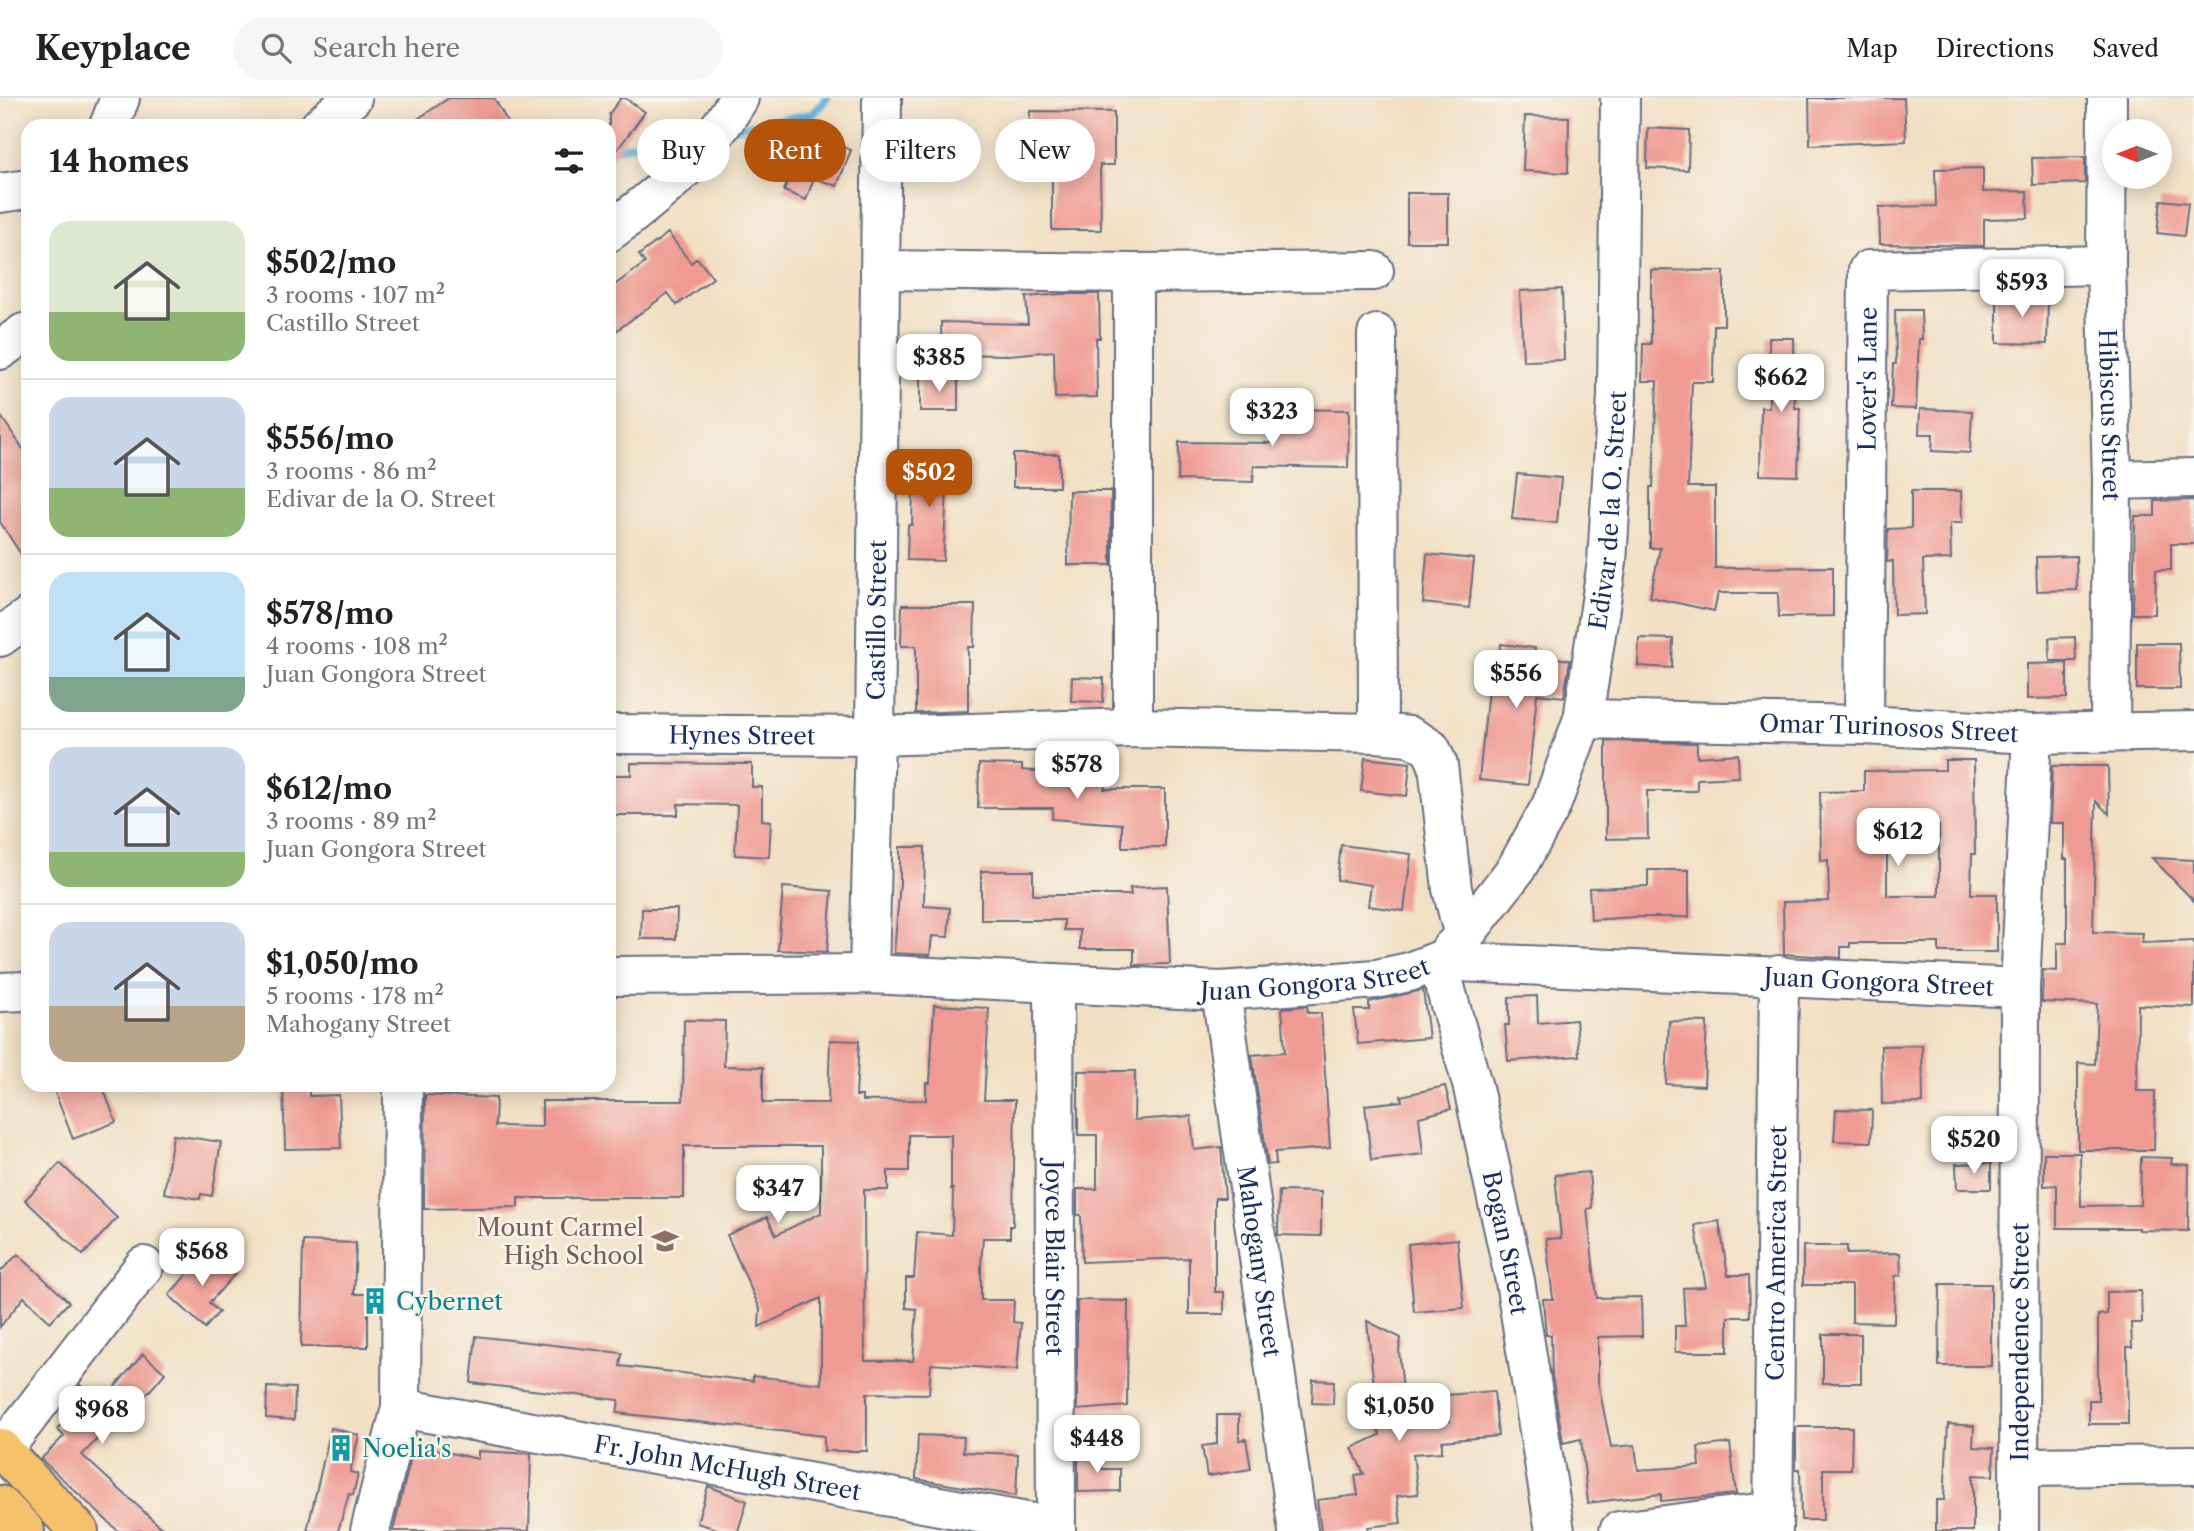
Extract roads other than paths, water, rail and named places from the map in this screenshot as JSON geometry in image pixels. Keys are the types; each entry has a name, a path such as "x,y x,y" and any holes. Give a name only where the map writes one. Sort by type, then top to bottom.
{"highway":[{"path":"1,1450 79,1531"},
{"path":"0,1505 25,1531"}],"street":[{"path":"112,119 120,98"},
{"path":"328,119 352,98"},
{"path":"616,227 642,208 693,161 720,130 739,98"},
{"name":"Castillo Street","path":"869,974 875,736 882,98"},
{"name":"Edivar de la O. Street","path":"1451,948 1516,869 1545,816 1583,719 1607,562 1617,396 1620,98"},
{"name":"Hibiscus Street","path":"2107,98 2106,265 2112,480 2110,732"},
{"path":"0,193 21,190"},
{"name":"Lover's Lane","path":"1864,725 1868,270 2106,265"},
{"path":"880,270 1133,273 1374,271"},
{"path":"1133,273 1133,728"},
{"path":"1377,334 1378,733"},
{"path":"0,350 21,335"},
{"path":"2112,480 2194,478"},
{"path":"0,637 21,622"},
{"name":"Omar Turinosos Street","path":"1583,719 1864,725 2032,734 2194,731"},
{"name":"Hynes Street","path":"616,734 875,736 1133,728 1378,733"},
{"name":"Bogan Street","path":"1378,733 1409,736 1432,749 1438,765 1451,889 1451,948 1472,1088 1515,1281 1555,1531"},
{"name":"Independence Street","path":"2018,1531 2020,988 2032,734"},
{"name":"Juan Gongora Street","path":"616,976 869,974 1221,991 1376,979 1409,972 1451,948 1779,975 2020,988"},
{"name":"Centro America Street","path":"1773,1521 1779,975"},
{"name":"Joyce Blair Street","path":"1054,983 1056,1529"},
{"path":"0,992 21,991"},
{"name":"Mahogany Street","path":"1221,991 1298,1531"},
{"path":"370,1531 401,1408 403,1092"},
{"path":"1,1450 144,1266"},
{"name":"Fr. John McHugh Street","path":"401,1408 1056,1529"},
{"path":"2019,1467 2194,1465"},
{"path":"1619,1531 1773,1521"}],"waterway":[{"path":"733,128 813,114 827,98"},
{"path":"616,148 637,144"}],"place":[{"name":"Mount Carmel High School","path":"665,1241"},
{"name":"Cybernet","path":"375,1301"},
{"name":"Noelia's","path":"341,1448"}]}
